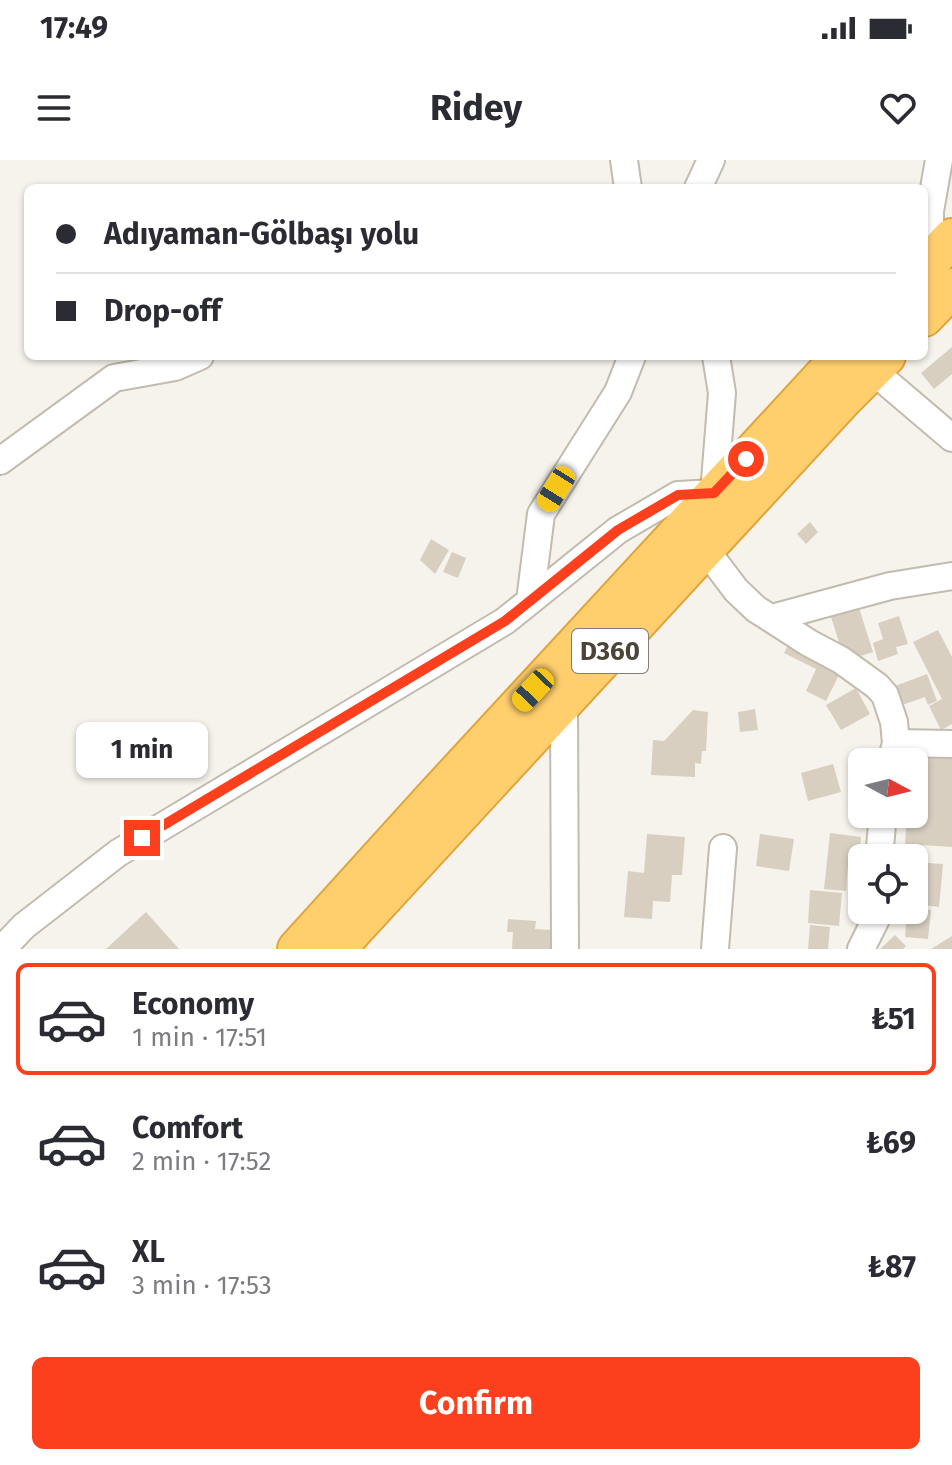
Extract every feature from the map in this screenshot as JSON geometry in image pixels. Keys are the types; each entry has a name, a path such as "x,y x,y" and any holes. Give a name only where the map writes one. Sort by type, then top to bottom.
{"highway":[{"path":"928,304 940,264"},
{"name":"D360","path":"297,949 714,493 866,361"},
{"name":"D360","path":"337,949 705,549 866,361"}],"street":[{"path":"624,160 627,184"},
{"path":"700,184 711,160"},
{"path":"939,160 930,211 940,264"},
{"path":"0,461 114,378 175,367 191,360"},
{"path":"530,601 541,514 618,392 630,360"},
{"path":"2,949 24,926 118,853 505,621 618,530 678,495 714,493 722,393 717,360"},
{"path":"866,361 952,438"},
{"path":"705,549 736,590 756,609 841,660 877,686 885,695 894,722 894,748"},
{"path":"772,618 890,586 952,576"},
{"path":"564,701 565,949"},
{"path":"923,748 952,744"},
{"path":"715,949 723,848"},
{"path":"861,949 874,924"}],"building":[{"path":"952,347 952,374 934,389 921,373"},
{"path":"810,522 818,532 806,544 797,534"},
{"path":"431,539 449,550 435,574 420,560"},
{"path":"452,552 466,558 458,578 443,572"},
{"path":"859,608 873,652 845,661 831,617"},
{"path":"899,616 908,644 896,647 898,654 878,661 873,643 883,639 878,623"},
{"path":"938,630 952,657 952,724 941,730 929,706 942,699 913,642"},
{"path":"789,643 842,669 826,701 806,691 816,669 784,653"},
{"path":"927,674 937,701 928,705 925,697 902,705 895,686"},
{"path":"856,688 870,714 841,730 826,705"},
{"path":"755,709 758,730 740,732 738,712"},
{"path":"693,710 708,712 706,751 702,751 701,764 695,763 695,777 651,775 653,740 664,741"},
{"path":"928,753 952,754 952,847 905,844 906,828 928,828"},
{"path":"833,764 841,792 808,801 801,773"},
{"path":"830,833 861,837 860,844 848,844 846,891 824,889"},
{"path":"647,834 685,837 682,875 672,875 670,902 653,901 652,919 624,917 628,871 644,873"},
{"path":"760,834 794,839 789,871 756,866"},
{"path":"928,863 943,864 939,907 928,906"},
{"path":"810,890 842,893 839,926 808,923"},
{"path":"928,910 931,910 928,939 905,937 906,924 928,924"},
{"path":"146,912 179,949 106,949"},
{"path":"508,919 536,921 535,929 551,930 550,949 512,949 513,932 507,932"},
{"path":"810,925 830,927 828,949 808,949"},
{"path":"895,935 906,946 903,949 880,949"},
{"path":"952,936 952,949 931,949"}],"route":[{"path":"142,838 505,621 618,530 678,495 714,493 746,459"}]}
